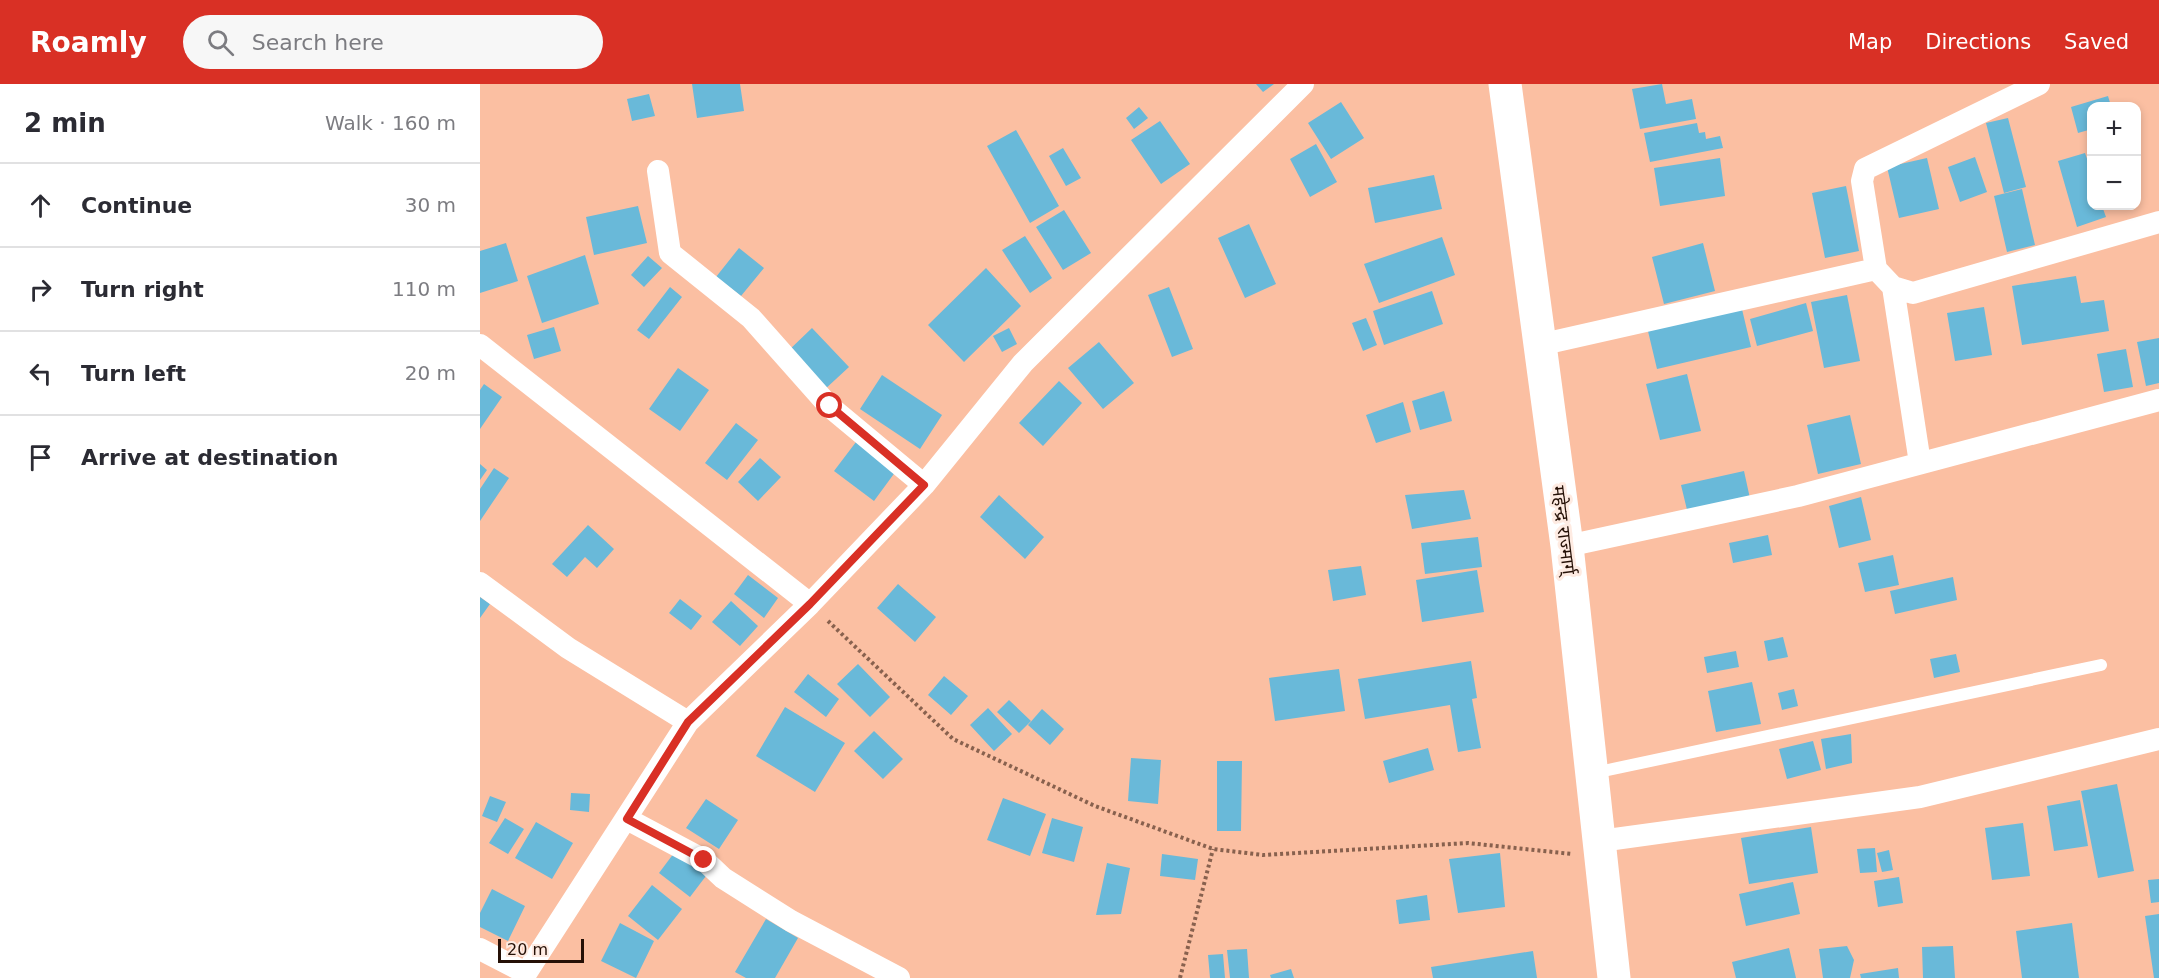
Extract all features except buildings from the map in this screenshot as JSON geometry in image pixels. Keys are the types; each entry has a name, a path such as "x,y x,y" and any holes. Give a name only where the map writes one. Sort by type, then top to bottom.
{"highway":[{"name":"महेन्द्र राज्मार्ग्","path":"1505,84 1567,546 1614,978"}],"street":[{"path":"480,949 524,976 688,722 810,604 924,485 1023,363 1303,84"},
{"path":"2039,84 1866,169 1862,181 1876,269 1893,287 1913,292 2159,222"},
{"path":"658,171 670,253 751,318 830,406 924,485"},
{"path":"1539,345 1876,269"},
{"path":"1893,287 1920,463"},
{"path":"480,345 810,604"},
{"path":"1567,546 1798,496 2159,400"},
{"path":"480,583 568,648 688,722"},
{"path":"1601,854 1920,797 2159,740"},
{"path":"627,819 704,860 723,878 791,921 899,978"}],"lane":[{"path":"1591,774 2101,665"}],"path":[{"path":"810,604 953,740 1095,806 1213,849 1263,855 1468,843 1573,855 1601,854"},
{"path":"1180,978 1213,849"}],"route":[{"path":"704,860 627,819 688,722 810,604 924,485 830,406"}]}
